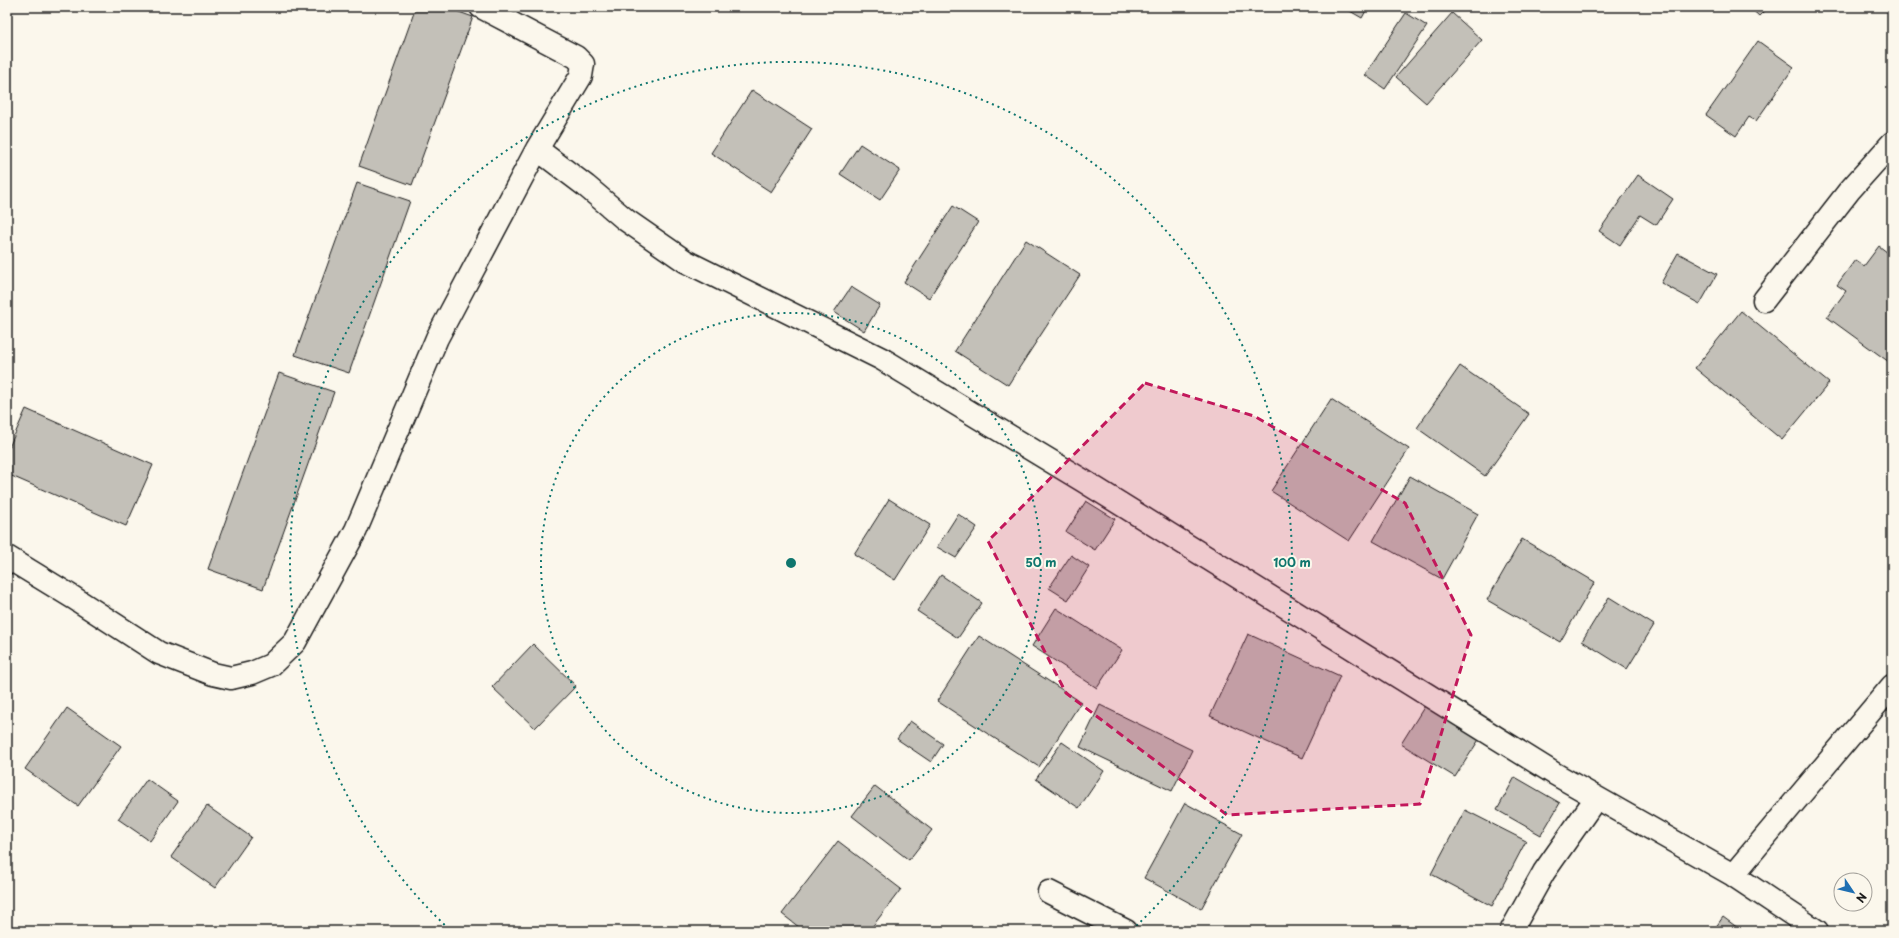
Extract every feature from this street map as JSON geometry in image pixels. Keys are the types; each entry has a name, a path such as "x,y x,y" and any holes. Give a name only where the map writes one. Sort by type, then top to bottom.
{"street":[{"path":"7,557 159,653 213,674 231,678 252,673 271,665 295,642 356,530 436,338 537,149 581,76 583,64 576,57 481,7"},
{"path":"1764,300 1849,191 1892,143"},
{"path":"537,149 586,186 626,220 686,261 882,359 1082,480 1596,798 1733,875 1817,931"},
{"path":"1733,875 1892,686"},
{"path":"1511,931 1544,872 1596,798"},
{"path":"1049,892 1126,931"}],"highlighted area":[{"path":"1145,383 1254,416 1405,503 1471,635 1420,804 1227,815 1066,693 988,541"}],"building":[{"path":"416,7 445,7 473,17 412,185 359,166"},
{"path":"1343,7 1368,7 1362,18"},
{"path":"1749,7 1768,7 1759,16"},
{"path":"1406,13 1427,26 1385,89 1365,75"},
{"path":"1452,13 1482,40 1426,103 1396,77"},
{"path":"1758,41 1794,67 1756,121 1749,117 1736,136 1706,115"},
{"path":"752,90 812,129 771,192 711,153"},
{"path":"860,144 900,170 880,200 840,174"},
{"path":"1638,175 1673,199 1656,225 1640,215 1620,245 1599,231"},
{"path":"357,183 410,201 349,373 295,355"},
{"path":"953,206 978,222 929,298 904,282"},
{"path":"1026,240 1080,275 1008,385 955,351"},
{"path":"1879,246 1892,256 1892,357 1889,362 1827,317 1846,291 1837,285 1855,260 1864,266"},
{"path":"1678,253 1717,274 1700,304 1661,283"},
{"path":"851,287 880,305 864,331 834,312"},
{"path":"1741,311 1829,383 1782,440 1695,368"},
{"path":"1460,366 1529,414 1485,476 1417,428"},
{"path":"279,373 334,392 263,589 208,569"},
{"path":"1331,399 1409,449 1349,541 1271,491"},
{"path":"26,409 153,465 126,526 7,474 7,452"},
{"path":"1410,476 1478,514 1442,579 1373,541"},
{"path":"889,499 930,525 895,580 854,554"},
{"path":"1086,501 1115,519 1095,550 1066,532"},
{"path":"958,514 977,527 956,558 937,547"},
{"path":"1522,539 1595,582 1560,642 1487,600"},
{"path":"1071,555 1089,567 1068,600 1049,588"},
{"path":"941,575 982,603 958,638 917,611"},
{"path":"1609,597 1654,625 1627,669 1582,641"},
{"path":"1056,608 1122,650 1097,688 1032,646"},
{"path":"1248,634 1340,676 1302,758 1210,716"},
{"path":"979,636 1081,702 1039,767 937,701"},
{"path":"533,644 576,686 535,728 492,687"},
{"path":"1426,704 1480,738 1455,777 1401,744"},
{"path":"1100,705 1192,750 1172,791 1080,747"},
{"path":"67,708 121,746 78,806 25,769"},
{"path":"910,721 943,744 931,762 897,739"},
{"path":"1062,742 1104,771 1079,808 1036,779"},
{"path":"1515,777 1560,803 1541,835 1497,810"},
{"path":"147,779 178,801 150,841 118,819"},
{"path":"875,786 932,830 909,860 852,816"},
{"path":"1185,803 1242,834 1201,909 1144,878"},
{"path":"207,806 251,837 215,888 171,857"},
{"path":"1465,810 1526,841 1492,906 1431,874"},
{"path":"838,841 901,889 869,931 804,931 782,914"},
{"path":"1723,917 1742,931 1713,931"}]}
